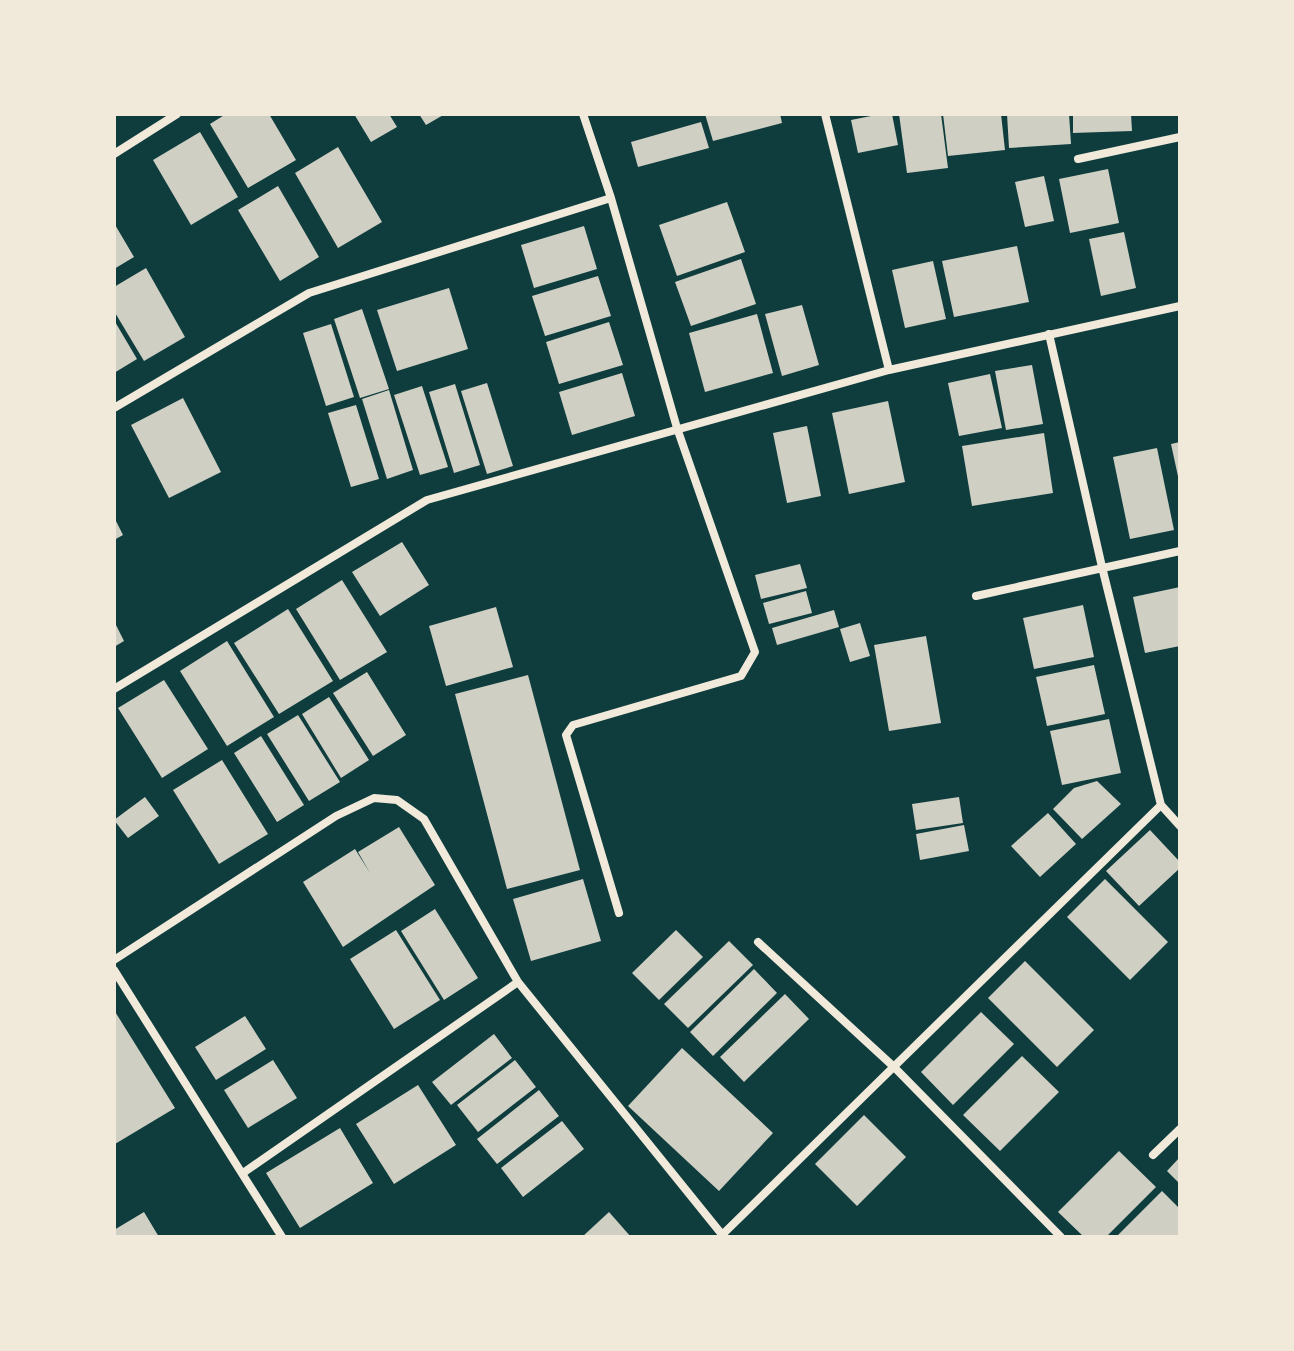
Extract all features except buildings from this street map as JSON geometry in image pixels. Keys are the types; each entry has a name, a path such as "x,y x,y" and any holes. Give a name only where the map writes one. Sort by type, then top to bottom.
{"street":[{"path":"114,154 177,114"},
{"path":"583,114 611,198 677,428 755,652 741,676 573,725 566,735 619,913"},
{"path":"825,114 889,370"},
{"path":"1078,159 1180,137"},
{"path":"114,408 309,293 611,198"},
{"path":"114,689 427,500 889,370 1180,306"},
{"path":"1049,334 1161,805 1180,826"},
{"path":"976,596 1180,551"},
{"path":"114,960 336,816 374,798 397,800 424,819 518,982 722,1236 1161,805"},
{"path":"758,942 894,1067 1061,1237"},
{"path":"114,970 282,1237"},
{"path":"243,1173 518,982"},
{"path":"1153,1155 1180,1129"}]}
